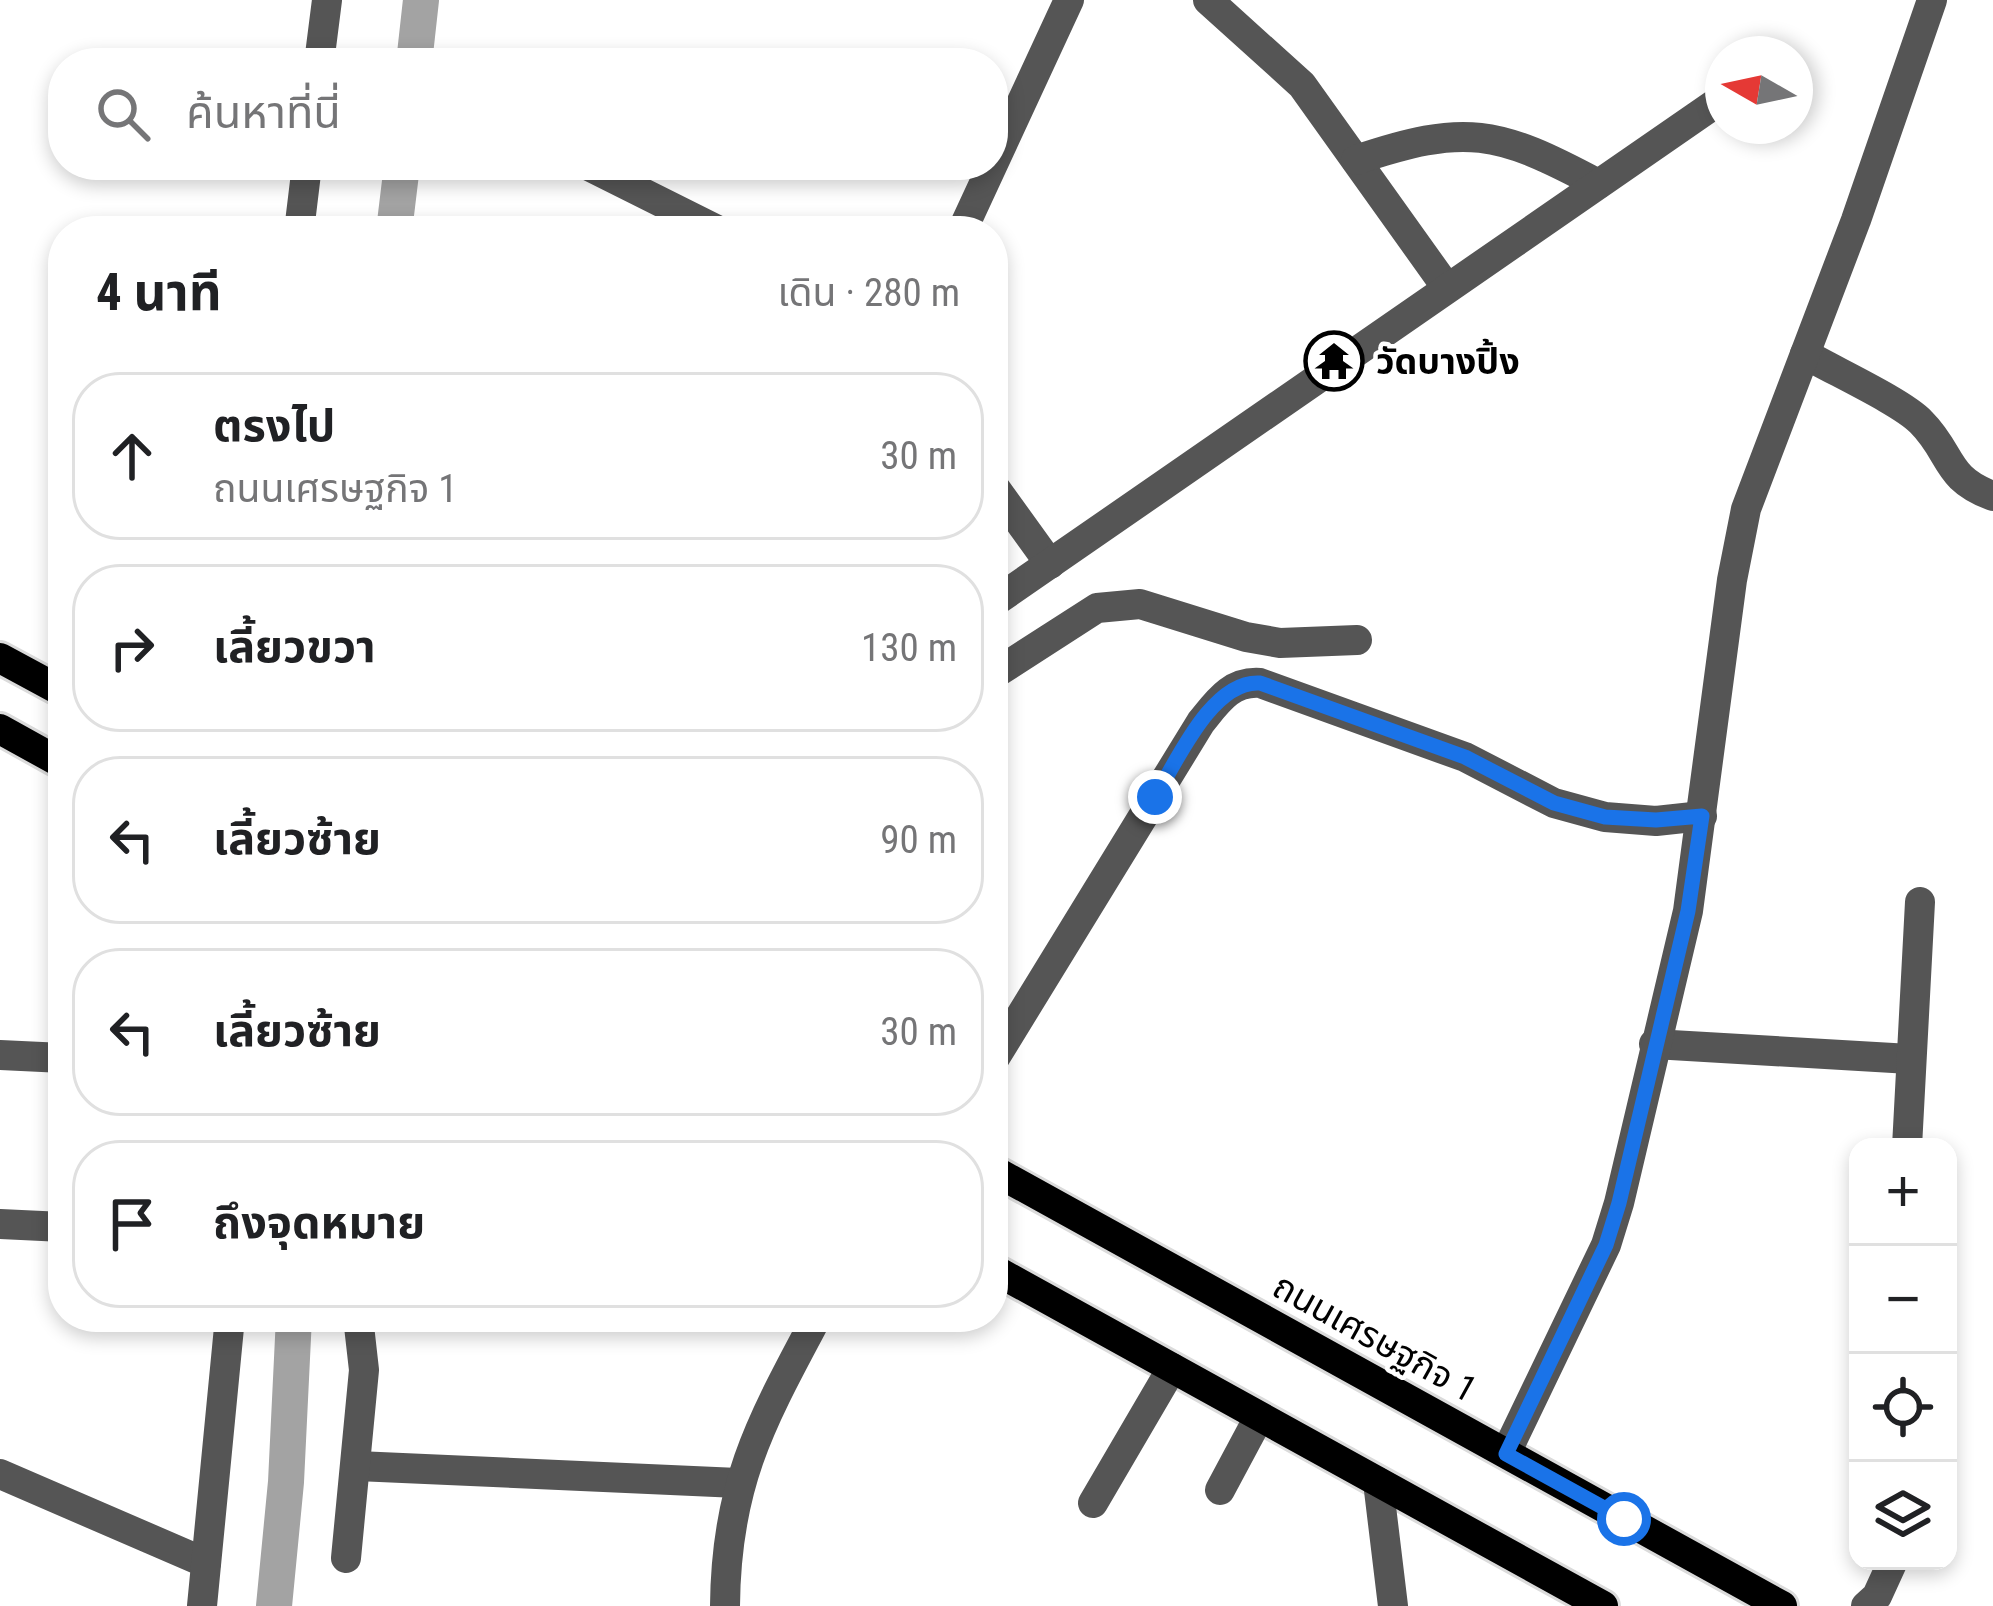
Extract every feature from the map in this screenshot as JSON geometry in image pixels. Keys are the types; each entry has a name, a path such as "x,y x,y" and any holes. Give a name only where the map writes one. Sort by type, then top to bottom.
{"main road":[{"path":"0,658 48,684"},
{"path":"0,729 48,756"},
{"name":"ถนนเศรษฐกิจ 1","path":"1008,1178 1782,1606"},
{"path":"1008,1277 1603,1606"}],"street":[{"path":"322,48 327,0"},
{"path":"1008,132 1069,0"},
{"path":"1208,0 1302,85 1448,289"},
{"path":"1506,1454 1606,1245 1688,911 1732,580 1746,508 1932,0"},
{"path":"1008,593 1705,111"},
{"path":"1356,160 1448,135 1480,136 1535,151 1598,184"},
{"path":"301,216 305,180"},
{"path":"617,180 689,216"},
{"path":"969,216 986,180"},
{"path":"1804,354 1920,420 1957,477 1993,496"},
{"path":"1008,505 1050,564"},
{"path":"1008,665 1097,608 1140,604 1280,643 1357,640"},
{"path":"1008,1036 1201,722 1224,694 1244,682 1260,683 1465,757 1554,803 1605,817 1702,816"},
{"path":"1906,1138 1919,902"},
{"path":"1654,1043 1910,1059"},
{"path":"0,1055 48,1057"},
{"path":"0,1224 48,1227"},
{"path":"202,1606 229,1332"},
{"path":"346,1558 364,1370 360,1332"},
{"path":"725,1606 730,1520 738,1483 762,1419 809,1332"},
{"path":"1093,1503 1172,1368"},
{"path":"1220,1490 1259,1417"},
{"path":"357,1466 738,1483"},
{"path":"0,1474 206,1563"},
{"path":"1378,1482 1393,1606"},
{"path":"1866,1606 1877,1596 1889,1570"}],"waterway":[{"path":"416,48 421,0"},
{"path":"396,216 400,180"},
{"path":"274,1606 293,1332"}],"place":[{"name":"วัดบางปิ้ง","path":"1334,361"}],"route":[{"path":"1155,797 1201,722 1224,694 1244,682 1260,683 1465,757 1554,803 1605,817 1702,816 1688,911 1619,1203 1606,1245 1506,1454 1624,1519"}]}
